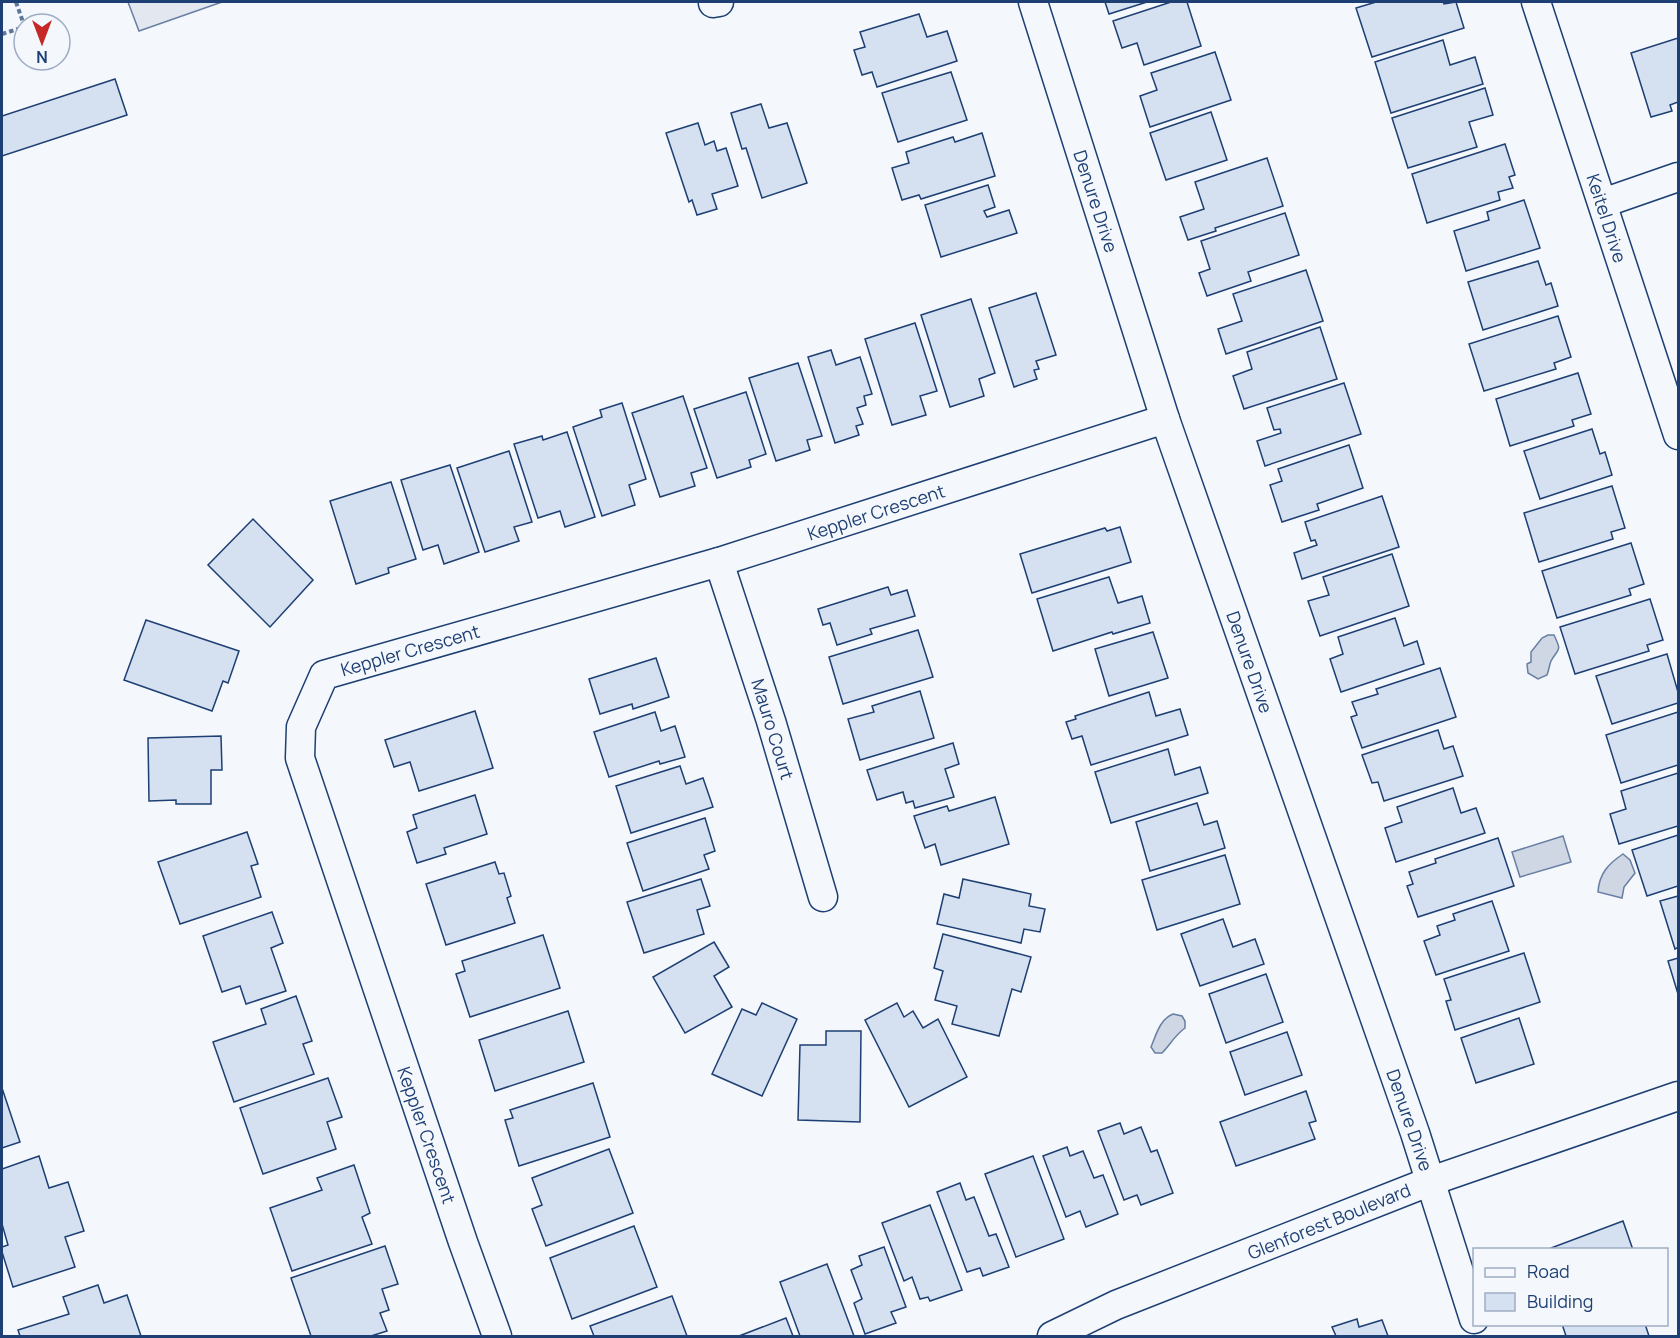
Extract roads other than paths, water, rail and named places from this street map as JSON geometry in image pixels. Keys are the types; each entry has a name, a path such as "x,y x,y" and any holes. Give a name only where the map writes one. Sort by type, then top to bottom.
{"street":[{"name":"Denure Drive","path":"1033,2 1165,419 1431,1181 1473,1316"},
{"name":"Keitel Drive","path":"1536,2 1678,435"},
{"path":"1603,203 1678,177"},
{"name":"Keppler Crescent","path":"497,1336 463,1242 300,758 301,727 324,675 718,562 1165,419"},
{"name":"Mauro Court","path":"718,562 771,721 823,897"},
{"name":"Glenforest Boulevard","path":"1052,1336 1116,1305 1431,1181 1678,1096"}]}
